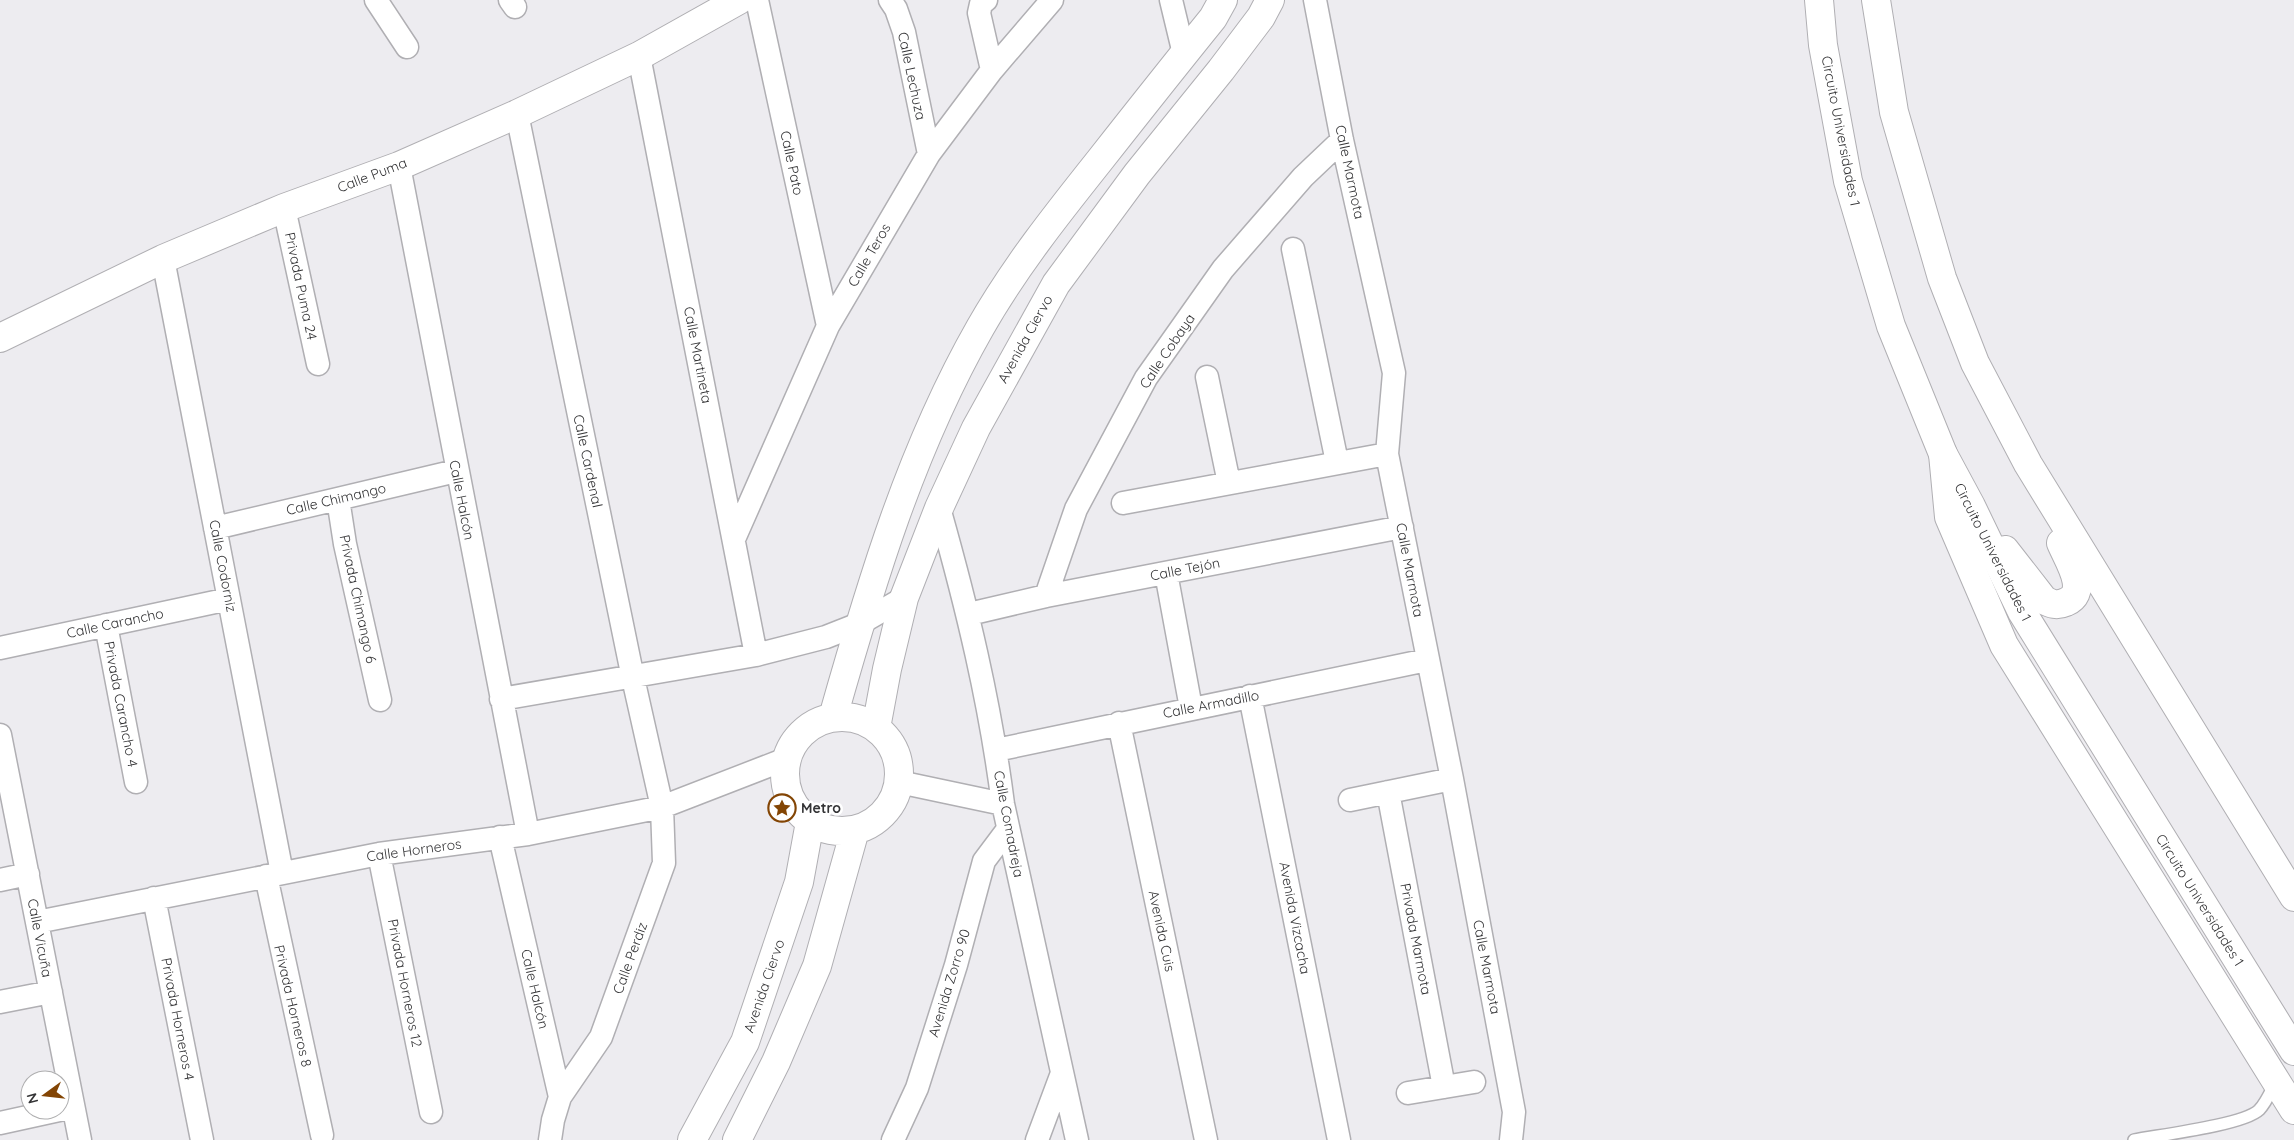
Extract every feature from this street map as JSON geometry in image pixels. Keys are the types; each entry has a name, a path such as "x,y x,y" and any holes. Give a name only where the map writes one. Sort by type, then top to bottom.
{"main road":[{"name":"Calle Puma","path":"0,338 163,259 284,208 399,166 517,114 639,56 739,0"},
{"path":"833,717 859,624 902,496 935,414 980,328 1046,227 1213,18 1223,0"},
{"name":"Avenida Ciervo","path":"876,728 887,669 904,598 939,508 976,428 1056,284 1137,174 1261,17 1270,0"},
{"name":"Circuito Universidades 1","path":"1819,0 1823,45 1848,181 1891,326 1943,454 1971,506 2022,612 2294,1051"},
{"path":"1876,0 1894,112 1942,278 1975,363 2028,464 2294,897"},
{"path":"1020,265 1056,284"},
{"path":"1943,454 1949,517 2004,645 2294,1110"},
{"path":"1971,506 2044,600 2052,605 2071,600 2077,593 2078,584 2028,464"},
{"path":"833,717 856,718 876,728 890,743 898,761 899,782 892,804 876,821 855,830 832,831 810,822 796,809 787,792 784,773 786,759 798,736 814,724 833,717"},
{"name":"Avenida Ciervo","path":"692,1140 745,1042 799,882 810,822"},
{"path":"737,1140 776,1062 817,966 855,830"},
{"path":"745,1042 776,1062"}],"street":[{"path":"376,0 407,48"},
{"name":"Calle Pato","path":"757,0 828,326"},
{"name":"Calle Lechuza","path":"890,0 896,9 904,32 929,154"},
{"path":"986,0 981,4 980,13 992,70"},
{"name":"Calle Teros","path":"734,538 828,326 929,154 992,70 1052,0"},
{"path":"1172,0 1184,54"},
{"name":"Calle Marmota","path":"1315,0 1342,140 1394,373 1387,454 1452,779 1514,1112 1512,1140"},
{"name":"Calle Martineta","path":"639,56 756,655"},
{"name":"Calle Cardenal","path":"517,114 633,678 662,808"},
{"name":"Calle Cobaya","path":"1046,596 1076,509 1146,378 1223,269 1303,177 1342,140"},
{"name":"Calle Halcón","path":"399,166 456,471 528,834"},
{"name":"Privada Puma 24","path":"284,208 318,364"},
{"path":"1293,249 1337,462"},
{"name":"Calle Codorniz","path":"163,259 229,599 274,875"},
{"path":"1207,377 1229,483"},
{"path":"1123,503 1387,454"},
{"name":"Calle Chimango","path":"215,528 456,471"},
{"name":"Privada Chimango 6","path":"338,499 380,700"},
{"name":"Calle Comadreja","path":"939,508 969,614 996,750 1008,829 1077,1140"},
{"name":"Calle Tejón","path":"969,614 1046,596 1402,527"},
{"path":"1166,573 1191,708"},
{"path":"501,699 633,678 756,655 826,637 859,624 904,598"},
{"name":"Calle Carancho","path":"0,648 229,599"},
{"name":"Privada Carancho 4","path":"106,625 136,782"},
{"name":"Calle Armadillo","path":"996,750 1427,660"},
{"name":"Avenida Vizcacha","path":"1250,696 1339,1140"},
{"name":"Avenida Cuis","path":"1119,723 1206,1140"},
{"name":"Calle Vicuña","path":"1,750 28,874 80,1140"},
{"name":"Calle Horneros","path":"37,922 379,854 528,834 662,808 786,759"},
{"path":"1350,800 1452,779"},
{"path":"899,782 1003,804"},
{"name":"Privada Marmota","path":"1388,792 1444,1087"},
{"name":"Calle Perdiz","path":"560,1097 601,1036 664,863 662,808"},
{"name":"Avenida Zorro 90","path":"893,1140 917,1088 956,965 984,861 1008,829"},
{"name":"Calle Halcón","path":"500,837 560,1097 553,1120 550,1140"},
{"name":"Privada Horneros 12","path":"379,854 431,1112"},
{"path":"0,880 28,874"},
{"name":"Privada Horneros 8","path":"274,875 322,1135"},
{"name":"Privada Horneros 4","path":"154,898 202,1140"},
{"path":"0,1002 51,992"},
{"path":"1037,1140 1062,1073"},
{"path":"1408,1093 1474,1082"},
{"path":"0,1123 74,1107"}],"lane":[{"path":"2134,1140 2231,1123 2249,1117 2260,1109 2276,1082"}],"place":[{"name":"Metro","path":"782,808"}]}
